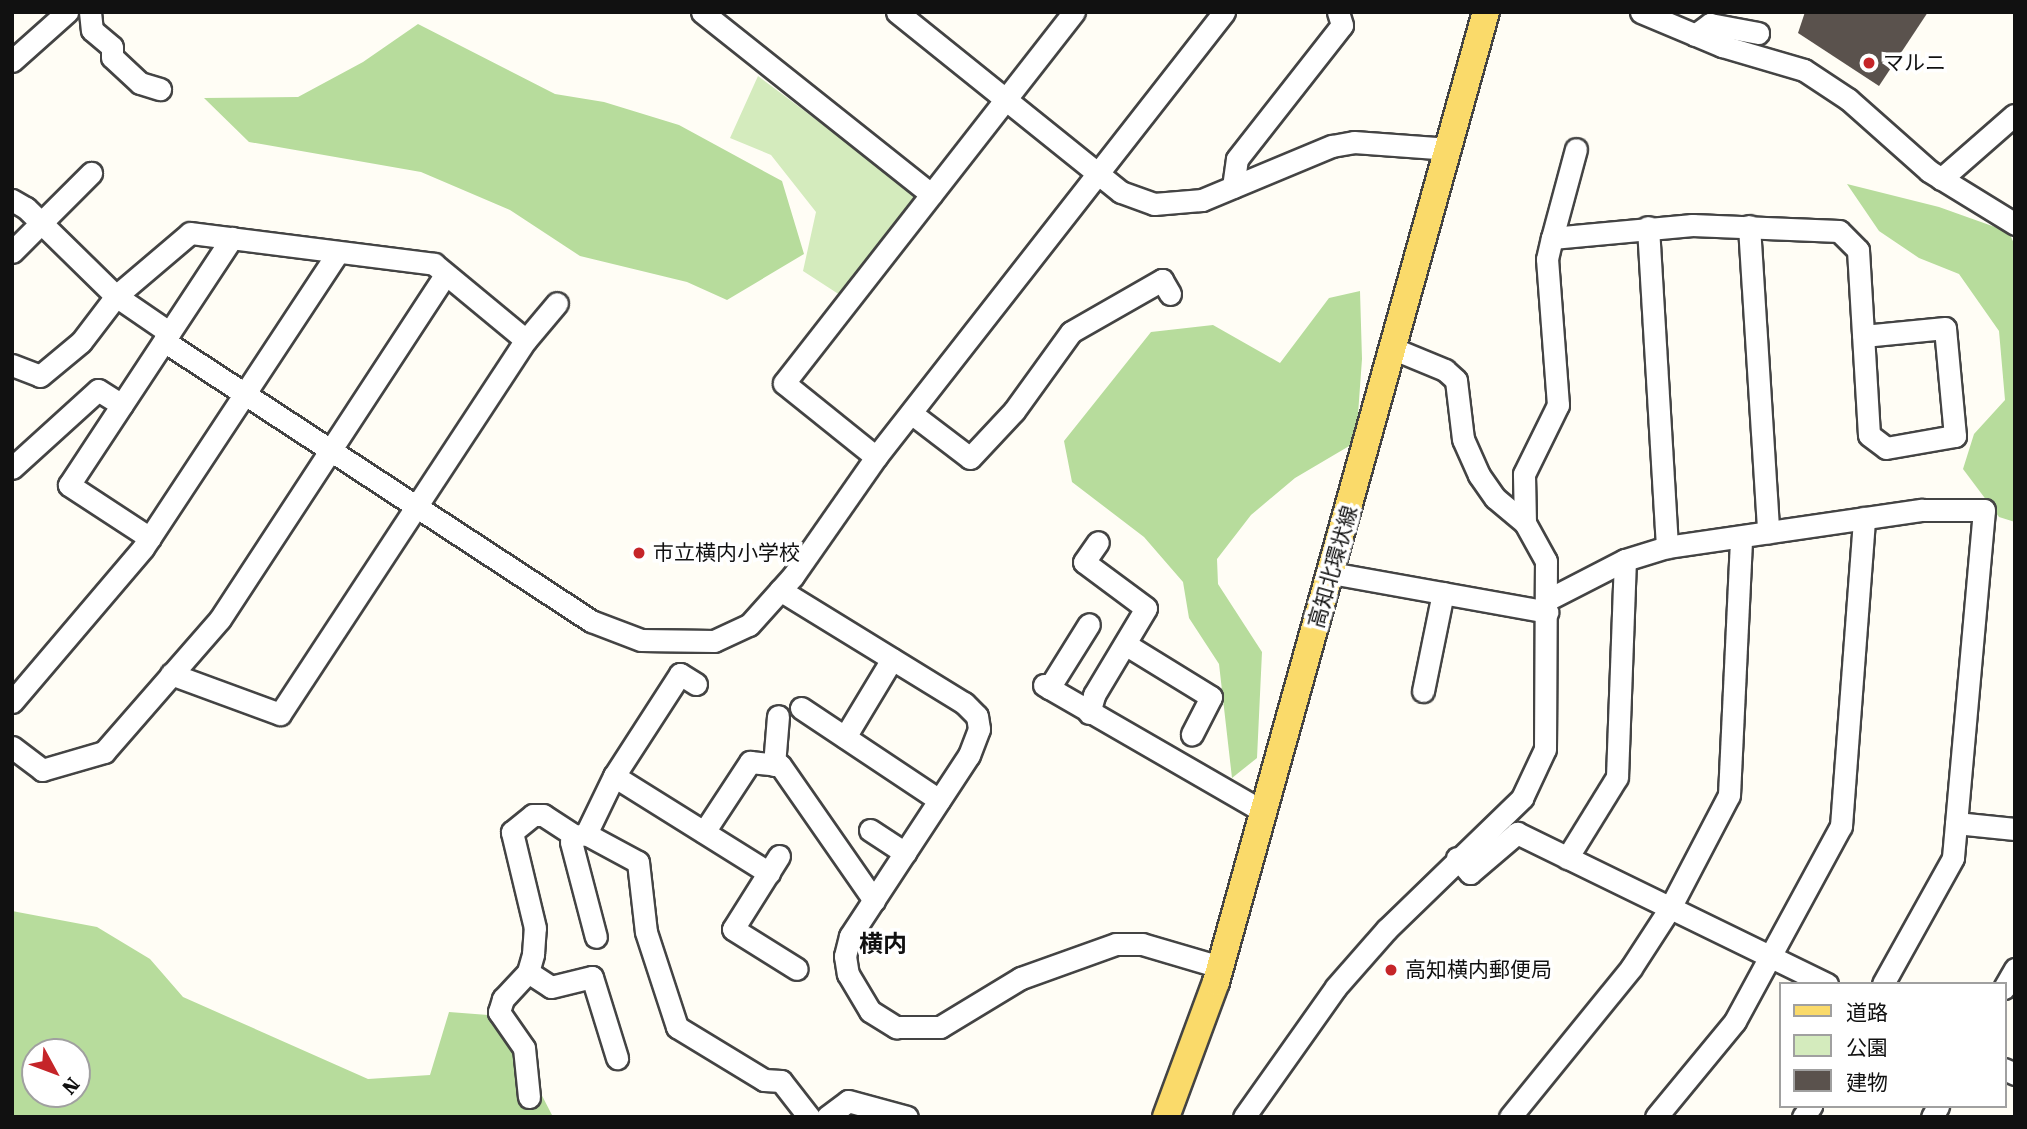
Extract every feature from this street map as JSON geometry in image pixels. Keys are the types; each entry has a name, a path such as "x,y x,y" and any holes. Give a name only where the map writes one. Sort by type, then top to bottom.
{"main road":[{"name":"高知北環状線","path":"1166,1117 1220,967 1486,12"}],"street":[{"path":"12,61 67,12"},
{"path":"90,12 92,30 112,47 112,57 140,83 160,89"},
{"path":"702,12 931,194"},
{"path":"897,12 920,19 1005,99 1122,192 1154,204 1202,200 1343,144 1450,149"},
{"path":"876,457 784,383 1074,12"},
{"path":"12,200 41,223 116,296 245,394 591,621 626,637 714,641 749,625 822,540 876,457 1224,12"},
{"path":"1233,187 1237,159 1342,25 1338,12"},
{"path":"1642,12 1695,35 1810,74 1848,99 1941,179 2015,224"},
{"path":"1695,35 1710,24 1758,33"},
{"path":"1941,179 2014,115"},
{"path":"1525,523 1524,474 1559,405 1547,259 1576,149"},
{"path":"12,252 91,173"},
{"path":"1552,238 1648,227 1749,226 1839,231 1858,250 1863,335 1869,435 1886,448 1955,436 1945,328 1863,335"},
{"path":"1749,226 1768,532"},
{"path":"1648,227 1667,547"},
{"path":"12,365 40,376 81,342 116,296 190,233 434,264 526,340"},
{"path":"150,538 69,485 232,238"},
{"path":"12,702 150,538 338,252"},
{"path":"12,747 42,770 104,752 220,619 446,274"},
{"path":"911,413 970,458 1014,411 1071,332 1162,280 1170,294"},
{"path":"171,674 280,714 526,340 557,303"},
{"path":"1244,1117 1336,986 1457,858 1522,798 1542,763 1549,606 1546,561 1525,523 1495,498 1479,475 1463,439 1456,380 1445,370 1394,348"},
{"path":"12,468 98,390 122,405"},
{"path":"1331,573 1443,593 1549,606 1625,560 1667,547 1922,510 1984,510 1953,858 1884,982"},
{"path":"1656,1117 1735,1021 1841,826 1864,518"},
{"path":"1510,1117 1631,968 1671,908 1729,795 1741,537"},
{"path":"1089,713 1146,608 1084,562 1098,542"},
{"path":"1567,858 1617,777 1625,560"},
{"path":"780,590 892,659 977,716 976,743 850,936 848,974 870,1011 896,1027 940,1027 1021,978 1116,944 1142,944 1220,967"},
{"path":"1423,691 1443,593"},
{"path":"1089,624 1046,686 1264,812"},
{"path":"1125,644 1211,697 1192,734"},
{"path":"845,737 892,659"},
{"path":"596,937 571,842 580,835 614,776 680,674 696,684"},
{"path":"801,708 939,800"},
{"path":"774,765 778,716"},
{"path":"704,832 750,762 780,765 874,900"},
{"path":"614,776 704,832 774,864 733,929 797,970"},
{"path":"529,1097 524,1048 499,1012 503,999 528,972 535,928 512,832 533,815 543,816 638,862 646,932 677,1027 764,1080 781,1081 809,1117"},
{"path":"1956,823 2015,829"},
{"path":"870,830 905,853"},
{"path":"1457,858 1470,873 1517,833 1823,982"},
{"path":"2006,985 2015,969"},
{"path":"528,972 551,987 592,977 617,1058"},
{"path":"827,1117 848,1101 907,1117"}],"green space":[{"path":"418,24 555,94 604,102 679,125 782,181 804,254 727,300 687,282 580,256 510,210 421,172 249,142 204,98 298,97 363,62"},
{"path":"758,76 918,196 840,295 803,271 816,212 771,155 730,138"},
{"path":"1847,184 1939,207 2009,232 2015,246 2015,522 1999,517 1963,469 1974,434 2005,400 1999,331 1959,274 1919,258 1879,231"},
{"path":"1360,291 1362,359 1356,442 1295,478 1251,515 1217,559 1218,584 1262,652 1257,758 1232,778 1219,664 1189,618 1183,582 1144,537 1072,482 1064,441 1151,332 1213,325 1280,363 1329,298"},
{"path":"12,911 97,927 150,959 183,997 368,1079 430,1075 449,1012 501,1016 553,1117 12,1117"}],"building":[{"name":"マルニ","path":"1805,12 1928,12 1879,86 1798,33"}],"place":[{"name":"マルニ","path":"1869,63"},
{"name":"市立横内小学校","path":"639,553"},
{"name":"高知横内郵便局","path":"1391,970"}],"district":[{"name":"横内","path":"883,945"}]}
